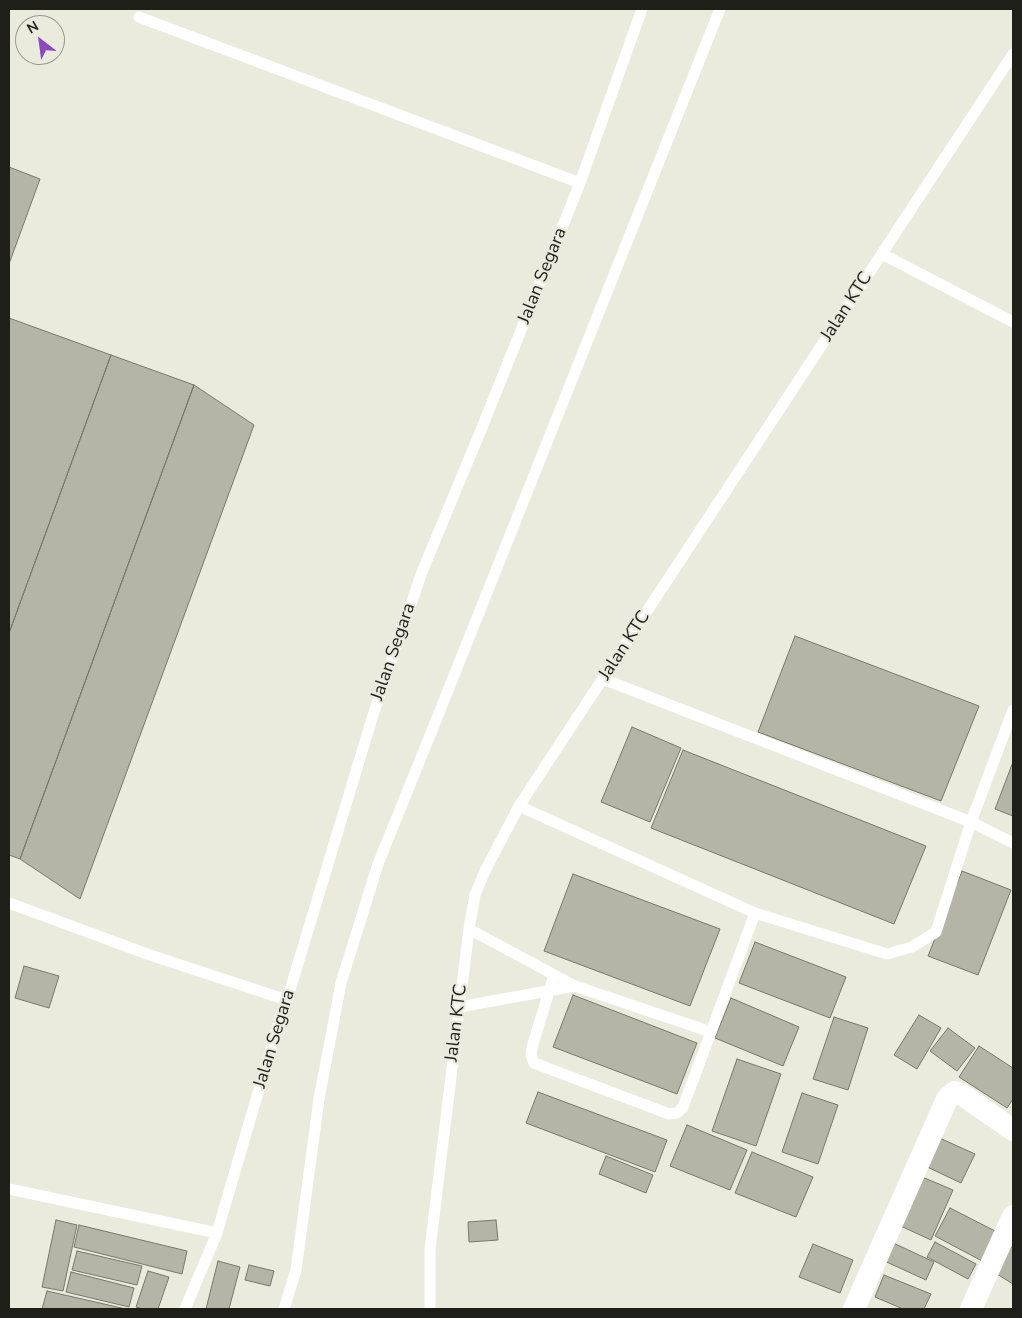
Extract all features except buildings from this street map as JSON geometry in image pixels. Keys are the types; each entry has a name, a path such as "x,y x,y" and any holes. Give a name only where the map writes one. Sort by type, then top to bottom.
{"street":[{"path":"854,1309 947,1098 955,1092 961,1094 1013,1130"},
{"path":"971,1309 1013,1216"}],"lane":[{"name":"Jalan Segara","path":"185,1309 217,1233 280,1016 287,1000 373,715 422,572 580,183 642,9"},
{"path":"284,1309 296,1270 319,1099 341,983 378,864 720,9"},
{"path":"139,17 580,183"},
{"name":"Jalan KTC","path":"430,1309 430,1249 459,1007 475,895 485,871 519,806 1013,54"},
{"path":"882,254 1013,322"},
{"path":"603,679 971,822 1013,843"},
{"path":"519,806 755,913 887,954 912,947 936,932 971,822 1013,710"},
{"path":"9,903 150,955 287,1000"},
{"path":"554,975 533,1044 531,1055 534,1064 669,1114 676,1113 683,1107 755,913"},
{"path":"469,929 574,986 711,1032"},
{"path":"459,1007 574,986"},
{"path":"9,1189 217,1233"}]}
